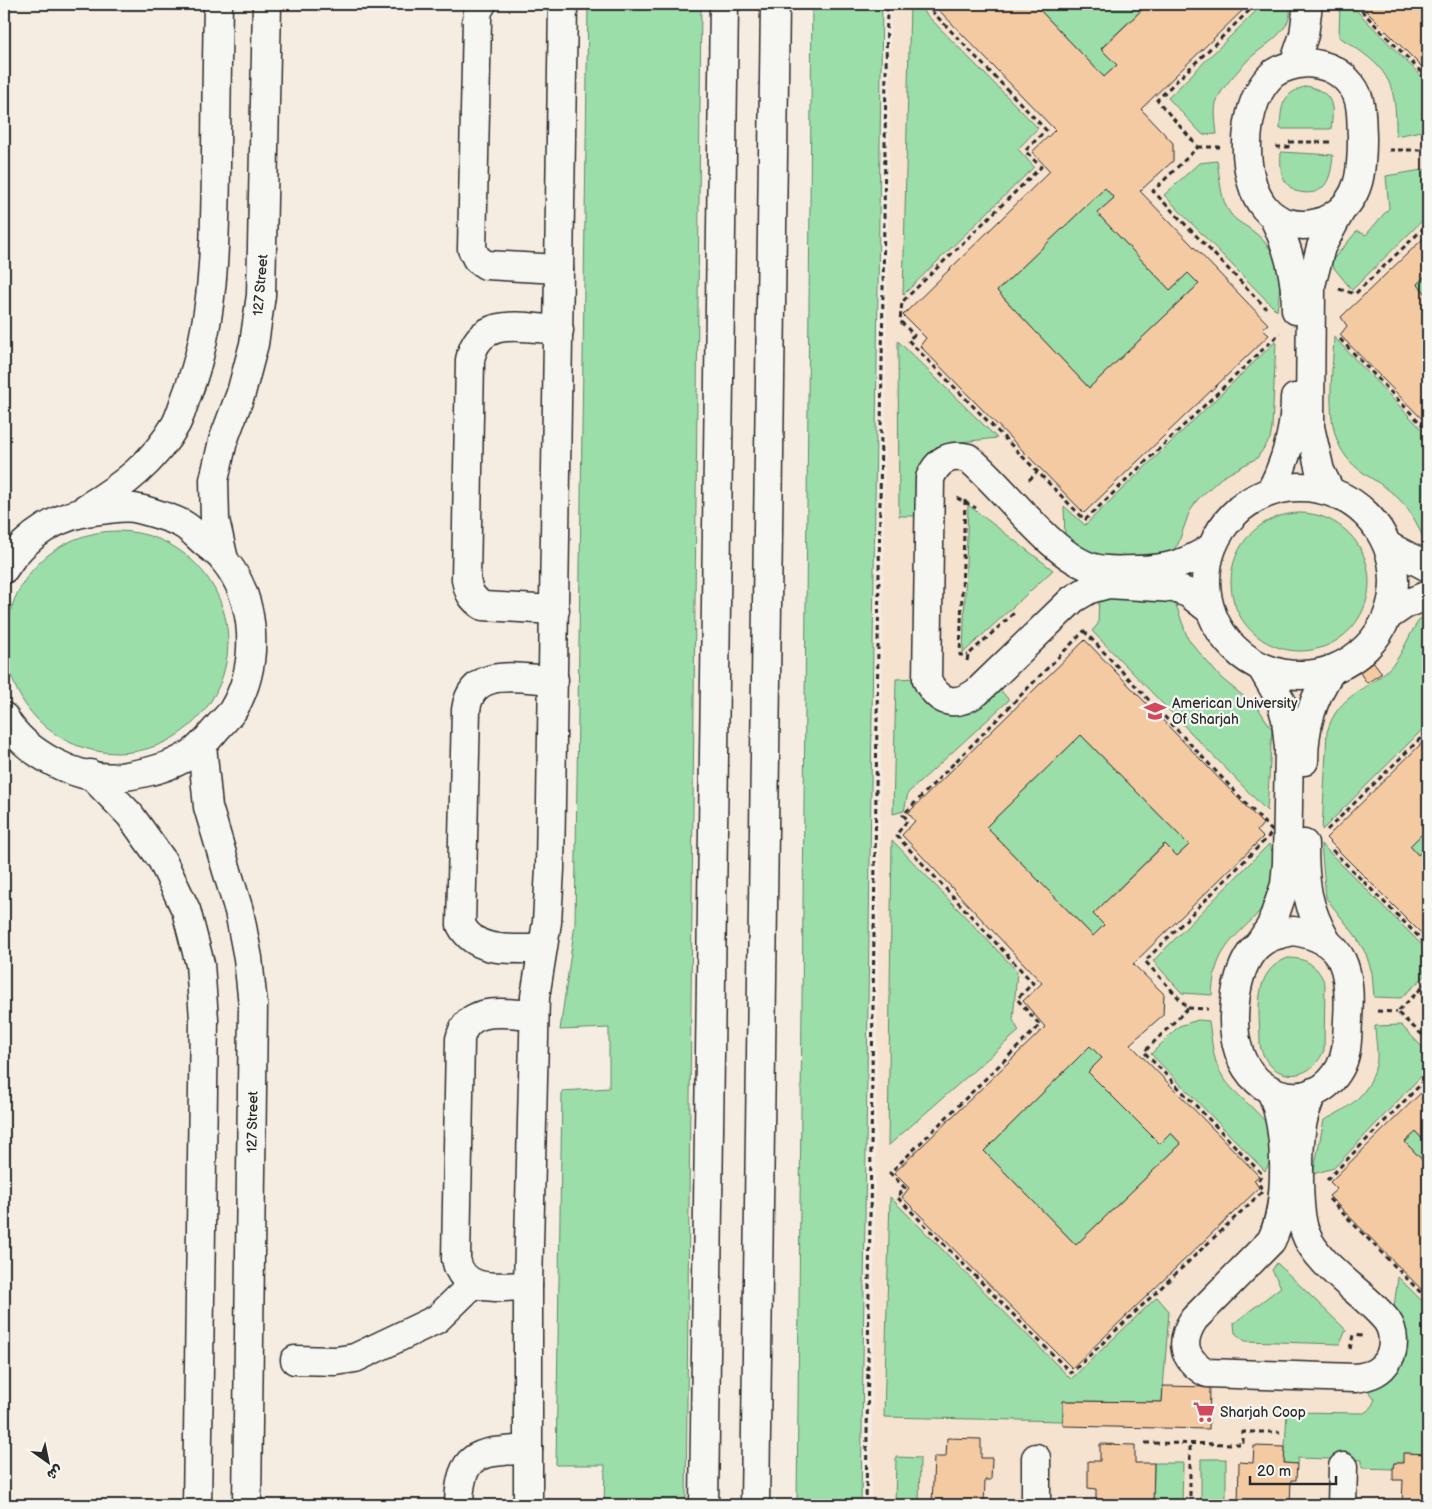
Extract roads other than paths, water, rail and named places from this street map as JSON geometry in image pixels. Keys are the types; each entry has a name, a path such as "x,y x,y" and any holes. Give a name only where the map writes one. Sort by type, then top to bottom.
{"street":[{"path":"5,564 29,539 53,522 80,512 120,488 151,459 176,423 195,370 205,334 212,288 218,4"},
{"name":"127 Street","path":"224,560 215,520 214,480 222,441 241,393 248,369 261,295 267,4"},
{"path":"482,4 478,10 477,20 472,249 477,258 486,265 559,269"},
{"path":"528,1505 528,1286 534,1015 537,971 547,922 550,869 563,4"},
{"path":"704,1505 724,4"},
{"path":"754,1505 775,4"},
{"path":"1294,64 1300,50 1308,12"},
{"path":"1308,12 1320,53 1330,67 1342,75 1353,87 1359,100 1362,115 1362,150 1358,182 1352,197 1340,212 1320,247 1311,286 1310,427 1320,471 1330,491"},
{"path":"1330,67 1306,63 1294,64 1275,72 1261,87 1253,106 1248,147 1250,178 1254,193 1262,206 1273,216 1293,224 1314,225 1328,220 1340,212"},
{"path":"1271,491 1288,449 1295,415 1296,286 1292,262 1273,216"},
{"path":"555,610 494,609 483,606 473,600 468,590 467,569 470,360 473,347 481,335 493,328 507,326 559,330"},
{"path":"1210,610 1188,593 1174,588 1108,584 1090,589 1073,598 977,692 967,699 954,702 942,699 932,691 926,680 930,478 935,466 945,458 956,456 968,458 1067,556 1094,568 1108,571 1159,570 1186,562 1211,548"},
{"path":"1290,487 1310,487 1330,491 1354,504 1375,522 1388,546 1394,569 1394,593 1388,616 1374,639 1355,658 1331,671 1309,675 1286,675 1263,670 1230,646 1218,629 1210,610 1206,590 1206,569 1211,548 1225,524 1245,504 1271,491 1290,487"},
{"path":"4,719 23,740 43,755 65,767 90,774 116,777 143,774 169,766 202,745 232,710 245,681 251,650 250,617 240,587 224,560 184,524 134,508 80,512"},
{"path":"1388,546 1428,567"},
{"path":"1388,616 1404,605 1428,595"},
{"path":"1259,944 1275,935 1293,931 1311,934 1327,942 1338,952 1345,965 1349,980 1346,1055 1339,1070 1329,1082 1313,1092 1300,1096 1284,1096 1270,1091 1254,1080 1243,1066 1238,1049 1235,1022 1236,994 1242,969 1249,955 1271,926 1285,885 1287,863 1289,748 1286,719 1281,701 1263,670"},
{"path":"1327,942 1312,912 1305,887 1304,743 1313,702 1331,671"},
{"path":"542,948 478,945 467,937 462,925 466,710 468,698 474,687 483,680 495,678 554,680"},
{"name":"127 Street","path":"202,745 208,807 239,911 248,958 253,1006 247,1505"},
{"path":"90,774 130,815 162,860 186,910 200,964 204,1020 197,1505"},
{"path":"528,1286 473,1284 464,1278 458,1270 456,1259 460,1039 463,1029 469,1020 478,1015 534,1015"},
{"path":"1270,1091 1283,1127 1282,1209 1279,1226 1271,1241 1194,1319 1187,1330 1185,1343 1187,1356 1196,1366 1207,1373 1355,1378 1371,1376 1384,1367 1392,1353 1393,1337 1388,1322 1324,1260 1313,1247 1305,1232 1302,1215 1300,1140 1304,1115 1313,1092"},
{"path":"296,1360 336,1361 355,1358 437,1318 473,1284"},
{"path":"459,1505 460,1478 468,1464 479,1456 494,1452 528,1448"},
{"path":"1036,1458 1036,1505"},
{"path":"1342,1505 1343,1467"}],"place":[{"name":"American University Of Sharjah","path":"1155,711"},
{"name":"Sharjah Coop","path":"1204,1412"}]}
